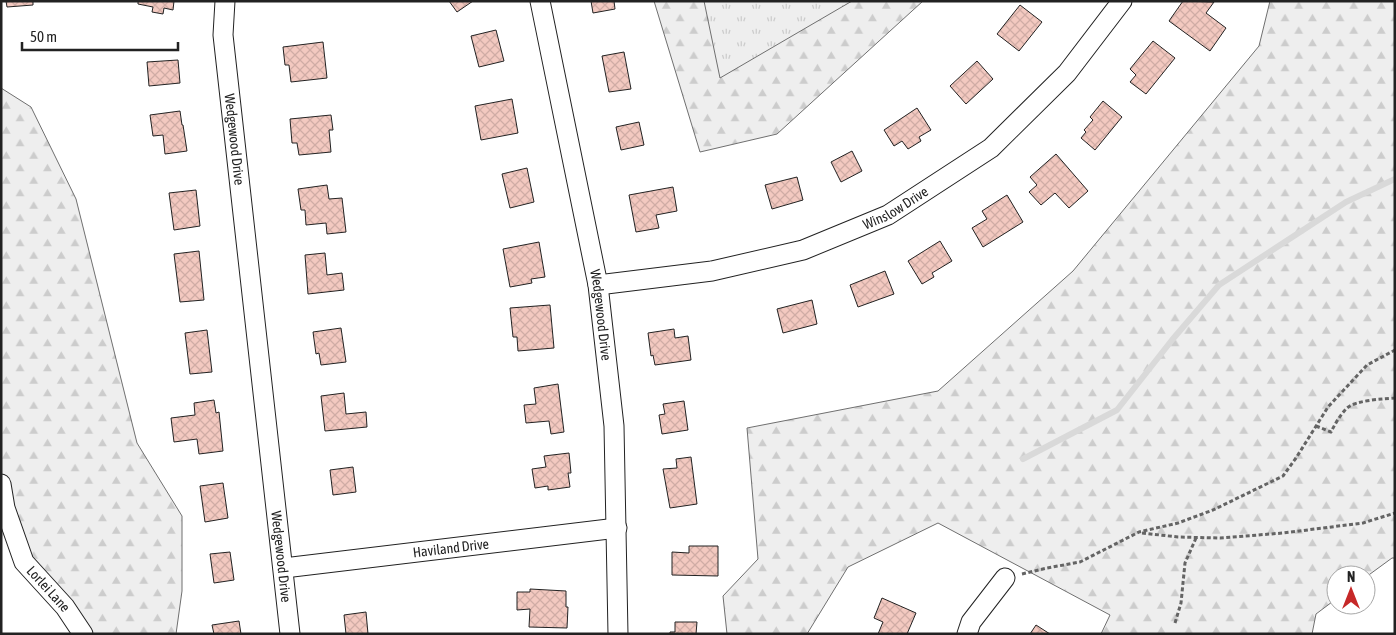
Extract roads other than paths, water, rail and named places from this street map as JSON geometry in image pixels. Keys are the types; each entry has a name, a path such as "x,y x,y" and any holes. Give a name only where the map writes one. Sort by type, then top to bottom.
{"street":[{"name":"Wedgewood Drive","path":"225,1 223,35 290,634"},
{"name":"Wedgewood Drive","path":"540,1 598,285 614,426 618,634"},
{"name":"Winslow Drive","path":"598,285 712,271 803,250 888,215 991,148 1067,72 1122,1"},
{"name":"Lorlei Lane","path":"1,484 5,508 24,562 65,606 83,634"},
{"name":"Haviland Drive","path":"284,568 617,528"},
{"path":"967,634 971,622 1005,578"}],"waterway":[{"path":"1023,459 1117,410 1172,340 1219,285 1346,202 1395,179"}]}
